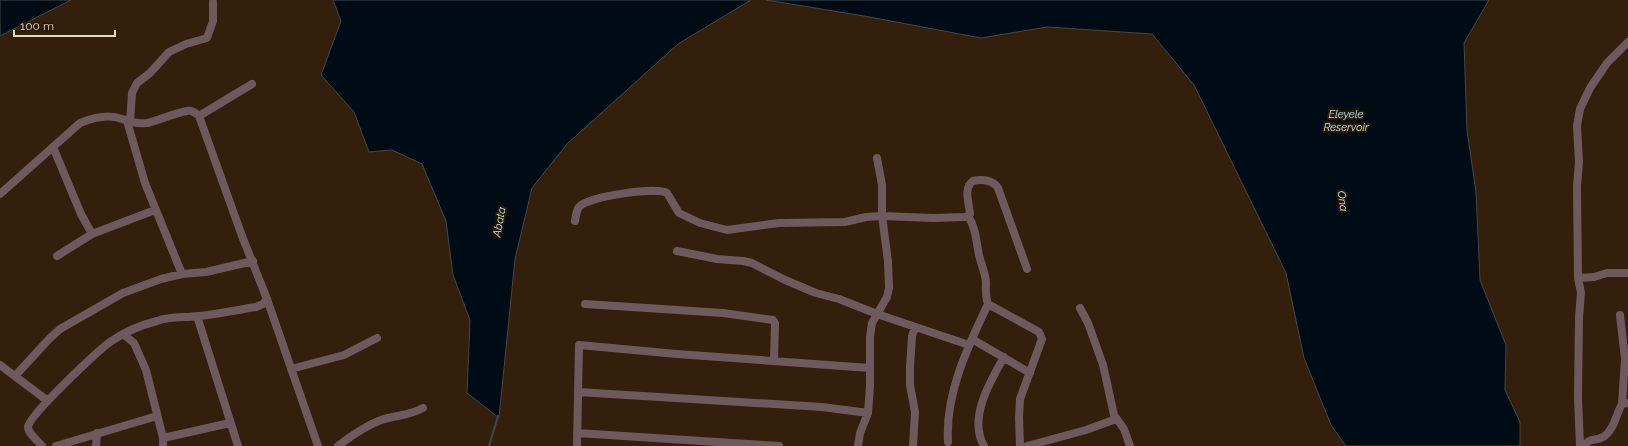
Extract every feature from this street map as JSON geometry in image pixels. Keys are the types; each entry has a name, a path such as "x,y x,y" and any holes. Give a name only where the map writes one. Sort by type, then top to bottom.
{"street":[{"path":"182,274 155,210 136,156 129,122 134,88 169,52 186,44 207,38 214,21 213,2"},
{"path":"1582,446 1578,398 1579,317 1581,292 1578,278 1579,238 1577,186 1579,162 1577,126 1580,109 1590,88 1607,63 1628,42"},
{"path":"199,116 252,84"},
{"path":"0,194 80,123 88,120 108,117 122,119 129,122 148,123 190,110 194,112 199,116 242,236 253,261 318,446"},
{"path":"53,147 81,214 92,234"},
{"path":"858,446 860,433 868,413 870,337 872,324 887,297 889,288 888,262 882,216 882,185 877,158"},
{"path":"1020,446 1020,399 1042,339 1039,332 988,304 985,295 986,282 984,267 979,256 975,230 968,216 970,214 967,190 968,185 976,180 995,183 1027,269"},
{"path":"575,221 576,212 579,206 587,201 613,195 657,190 667,193 676,210 688,219 728,230 779,223 845,222 866,217 882,216 933,218 968,216"},
{"path":"57,256 92,234 155,210"},
{"path":"677,251 717,259 752,263 798,286 816,293 838,299 914,327 970,342 1004,357 1030,373"},
{"path":"15,376 50,338 67,325 131,290 182,274 206,272 253,261"},
{"path":"1578,278 1594,277 1606,273 1628,273"},
{"path":"42,446 29,431 28,426 35,414 109,343 123,334 156,321 172,317 197,316 256,307 263,304 267,299"},
{"path":"585,304 723,313 773,320 775,323 774,361"},
{"path":"948,442 948,416 970,342 988,304"},
{"path":"1080,308 1088,323 1103,365 1110,402 1116,418 1124,429 1130,446"},
{"path":"1582,446 1589,440 1603,437 1611,429 1625,403 1625,337 1620,315"},
{"path":"197,316 238,446"},
{"path":"913,446 915,412 910,385 910,367 914,327"},
{"path":"123,334 134,343 146,370 163,442 230,423"},
{"path":"291,369 344,355 377,338"},
{"path":"577,446 579,345 870,368"},
{"path":"984,446 981,440 979,414 992,379 1004,357"},
{"path":"0,365 48,400"},
{"path":"578,392 822,407 868,413"},
{"path":"338,446 351,435 382,420 410,414 423,408"},
{"path":"56,446 157,416"},
{"path":"1027,446 1086,430 1116,418"},
{"path":"96,446 97,433"},
{"path":"577,433 779,446"}],"water":[{"path":"0,0 71,0 0,36"},
{"path":"333,0 751,0 678,44 567,144 532,188 515,259 499,418 467,393 470,320 453,275 446,221 422,164 392,150 369,152 354,112 321,75 341,21"},
{"name":"Eleyele Reservoir","path":"766,0 1489,0 1464,43 1467,130 1476,192 1480,280 1506,345 1505,390 1520,422 1520,446 1346,446 1331,425 1304,358 1286,273 1194,85 1152,34 1047,27 981,38 864,16"}],"waterway":[{"name":"Abata","path":"489,446 498,416"}],"water label":[{"name":"Ona","path":"1343,201"}]}
